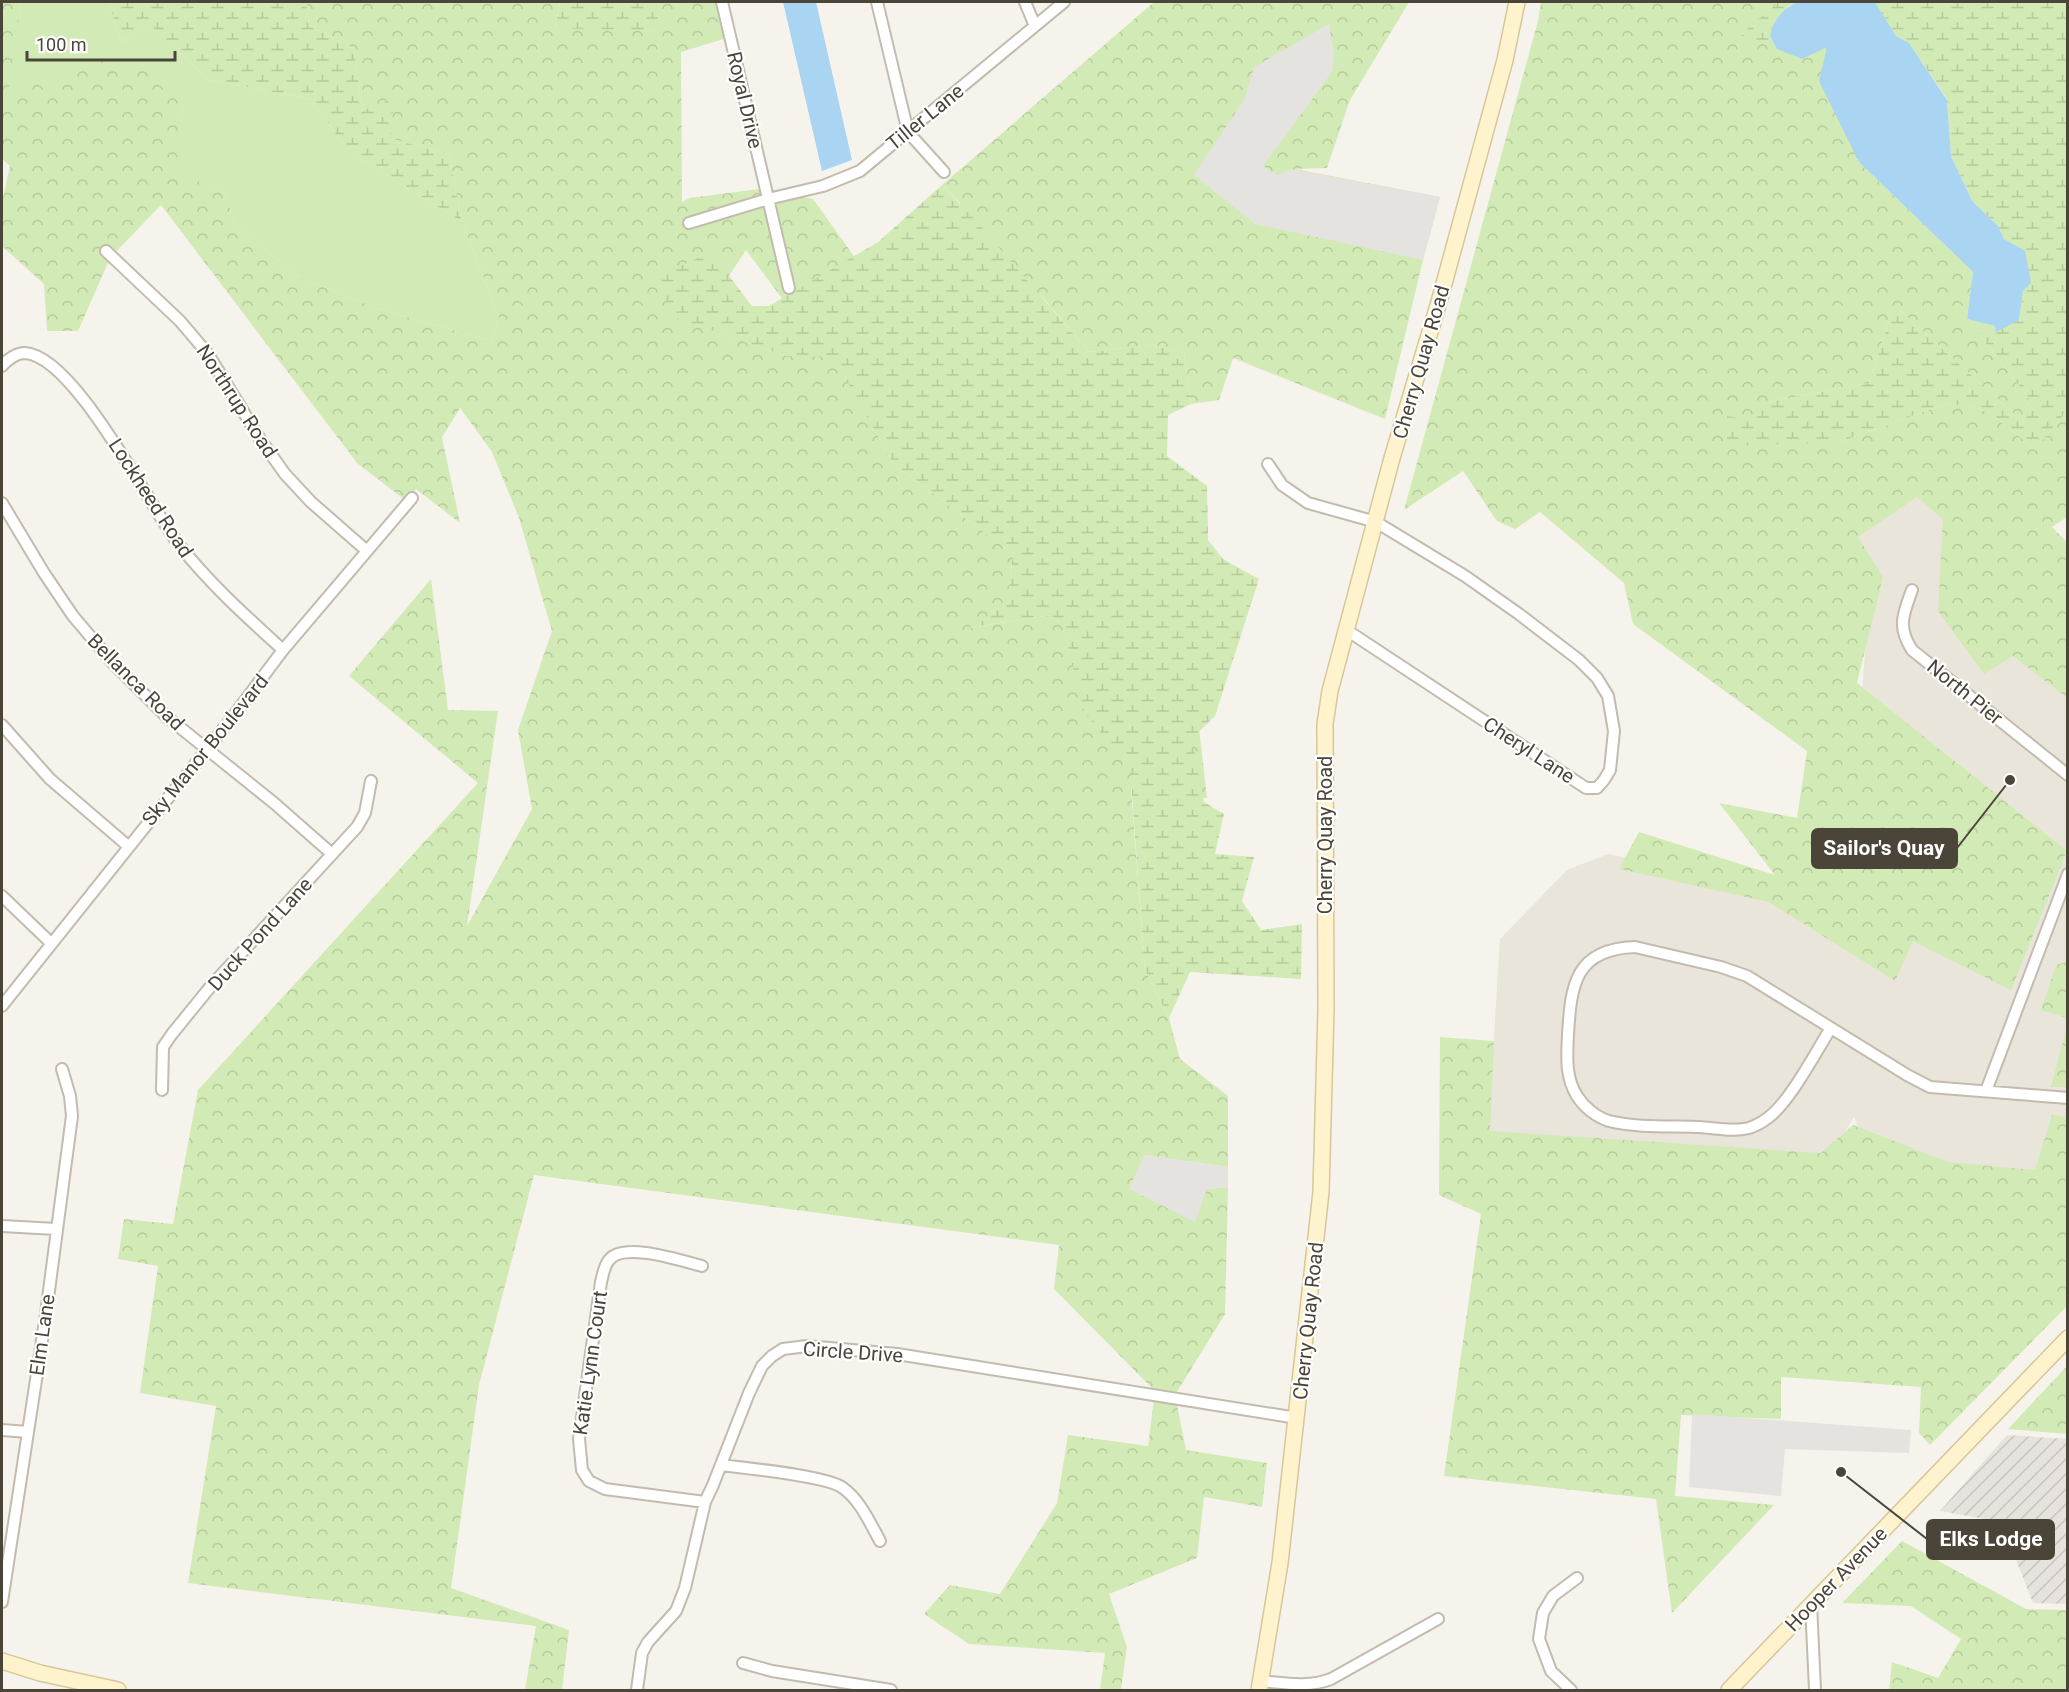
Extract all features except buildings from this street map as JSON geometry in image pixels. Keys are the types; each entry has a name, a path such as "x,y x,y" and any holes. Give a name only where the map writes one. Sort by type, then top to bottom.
{"street":[{"name":"Royal Drive","path":"722,2 768,199"},
{"path":"877,2 908,132 944,172"},
{"path":"1025,2 1035,26"},
{"name":"Tiller Lane","path":"689,223 768,199 823,186 860,171 1064,2"},
{"name":"Cherry Quay Road","path":"1260,1686 1280,1563 1321,1192 1326,1009 1325,724 1330,691 1348,631 1392,458 1439,302 1505,60 1517,2"},
{"path":"768,199 789,288"},
{"name":"Northrup Road","path":"106,251 180,321 208,354 260,439 285,474 311,502 367,551"},
{"name":"Lockheed Road","path":"2,366 18,354 27,353 46,362 68,381 114,442 178,543 220,594 283,650"},
{"path":"1268,465 1282,485 1308,503 1376,522"},
{"name":"Sky Manor Boulevard","path":"2,1005 232,718 283,650 412,498"},
{"name":"Bellanca Road","path":"2,503 73,616 112,662 167,717 274,803 332,854"},
{"name":"Cheryl Lane","path":"1348,631 1586,788 1597,788 1610,770 1614,731 1608,696 1597,678 1579,660 1519,614 1465,576 1376,522"},
{"name":"North Pier","path":"1912,590 1902,618 1904,637 1912,650 2067,775"},
{"path":"2,725 50,780 128,846"},
{"name":"Duck Pond Lane","path":"162,1090 163,1047 211,986 357,827 365,813 371,782"},
{"path":"1986,1090 2067,874"},
{"path":"2,896 51,943"},
{"path":"1831,1028 1783,1103 1768,1118 1750,1128 1645,1125 1607,1120 1590,1112 1577,1097 1570,1081 1567,1064 1570,998 1574,983 1595,957 1623,947 1635,947 1721,967 1747,976 1930,1087 2067,1098"},
{"name":"Elm Lane","path":"2,1602 72,1116 70,1096 62,1069"},
{"path":"2,1226 56,1229"},
{"name":"Katie Lynn Court","path":"702,1266 662,1255 629,1252 616,1254 609,1259 601,1282 579,1439 582,1470 589,1481 605,1489 705,1502"},
{"name":"Hooper Avenue","path":"1729,1690 2067,1338"},
{"name":"Circle Drive","path":"637,1690 642,1653 648,1642 676,1611 685,1588 705,1502 749,1393 762,1366 783,1349 807,1346 897,1354 1297,1418"},
{"path":"2,1430 28,1432"},
{"path":"721,1465 819,1479 842,1487 860,1507 880,1541"},
{"path":"1571,1690 1551,1671 1539,1639 1543,1613 1553,1596 1576,1578"},
{"path":"1811,1604 1815,1690"},
{"path":"1260,1686 1319,1684 1438,1619"},
{"path":"2,1661 40,1673 118,1690"},
{"path":"743,1663 772,1671 891,1690"}],"shaded area":[{"path":"1329,24 1334,54 1332,72 1263,166 1278,175 1291,169 1440,197 1423,260 1255,224 1194,175 1244,100 1254,67"},
{"path":"1920,471 2067,677 2067,1183 1936,1174 1861,1135 1854,1117 1825,1165 1487,1147 1500,939 1567,870 1608,854 1689,872 1785,898 1861,707 1870,583 1846,527"},
{"path":"1144,1155 1228,1167 1228,1187 1207,1189 1195,1222 1129,1189"},
{"path":"1692,1414 1911,1430 1909,1453 1785,1449 1781,1496 1689,1487"},
{"path":"2007,1435 2067,1439 2067,1604 2033,1603 2001,1522 1940,1511"}],"green space":[{"path":"2,2 21,2 8,94 104,61 152,68 183,107 176,171 224,193 237,226 297,276 378,309 492,341 499,317 462,222 449,154 392,139 362,112 354,49 309,25 306,2 560,2 555,27 658,31 658,2 722,2 730,37 681,52 682,202 690,198 759,189 813,199 879,291 799,321 746,250 697,325 785,356 833,356 893,463 1013,554 1007,604 970,628 1051,615 1063,627 1084,712 960,203 942,185 1154,2 1409,2 1350,100 1327,168 1295,169 1440,197 1385,419 1233,358 1219,400 1191,404 1184,353 1152,345 1089,352 1038,292 1171,483 1207,798 1131,789 1145,970 1169,1018 1180,1059 1228,1096 1228,1167 1144,1155 1207,1189 1228,1187 1225,1314 1175,1395 1186,1450 1267,1463 1262,1507 1204,1497 1197,1558 1109,1594 1127,1647 1121,1690 1100,1690 1105,1653 969,1644 924,1614 950,1585 1000,1594 1057,1503 1068,1435 1148,1446 1155,1391 1054,1289 1059,1245 534,1175 479,1385 451,1588 569,1630 562,1690 525,1690 536,1626 188,1583 216,1406 140,1393 158,1266 118,1259 124,1219 173,1224 198,1090 478,783 349,676 431,579 448,710 498,711 467,926 532,809 518,730 552,631 519,518 492,452 460,408 442,437 460,523 416,489 412,498 405,500 357,463 161,205 110,258 78,331 47,331 44,284 2,246 2,202 10,166 2,159"},
{"path":"21,2 109,2 121,42 150,25 209,80 310,99 349,152 462,222 499,317 492,341 378,309 297,276 237,226 224,193 175,171 183,107 7,94"},
{"path":"109,2 306,2 309,25 354,49 362,111 393,99 392,139 449,154 462,222 349,152 310,99 209,80 150,25 121,42"},
{"path":"560,2 658,2 658,31 555,28"},
{"path":"1541,2 1775,2 1777,4 1742,34 1802,59 1827,46 1859,162 1973,272 1967,319 2029,398 2023,422 1894,305 1869,383 1768,402 1837,443 1948,403 1987,411 2035,449 2067,411 2067,517 2052,527 2067,542 2067,698 2013,656 1984,674 1938,611 1943,519 1917,497 1858,537 1883,577 1857,683 2067,851 2011,990 1913,941 1895,981 1769,902 1619,869 1639,832 1775,875 1719,803 1797,818 1807,751 1633,624 1624,583 1540,512 1515,529 1497,521 1463,471 1404,510 1538,21"},
{"path":"1775,2 1798,2 1788,6 1770,36 1777,49 1741,34 1777,4"},
{"path":"1875,2 2067,2 2067,411 2035,449 1987,411 1948,403 1837,443 1727,446 1727,416 1754,421 1768,402 1869,383 1894,305 2023,422 2029,398 1967,319 1995,326 1996,331 2019,320 2025,252 2004,239 1998,226 1972,201 1951,156 1947,99 1909,43 1896,36"},
{"path":"942,185 1089,352 1152,345 1184,353 1191,404 1168,415 1167,456 1207,486 1208,540 1223,559 1259,579 1215,716 1192,738 1204,802 1224,814 1215,854 1254,857 1242,901 1261,930 1302,924 1301,979 1190,972 1169,1018 1145,970 1130,769 1084,712 1063,627 1051,615 968,628 1007,604 1013,554 893,463 833,357 785,356 671,316 657,277 711,252 752,306 769,306 878,242"},
{"path":"2068,962 2067,1018 2041,1010 2056,965"},
{"path":"2067,1025 2067,1087 2051,1087"},
{"path":"1440,1037 1494,1041 1490,1131 1821,1153 1853,1125 1948,1162 2035,1170 2052,1115 2067,1117 2067,1306 1930,1445 1919,1433 1921,1387 1781,1377 1781,1419 1681,1415 1675,1496 1774,1505 1672,1613 1656,1499 1444,1476 1481,1214 1439,1195"},
{"path":"2067,1366 2067,1434 2008,1429"},
{"path":"1902,1541 2026,1609 2067,1610 2067,1690 1889,1690 1892,1662 1938,1678 1961,1639 1911,1606 1842,1603"}],"water":[{"path":"783,2 816,2 852,160 822,171"},
{"path":"1798,2 1875,2 1896,36 1909,43 1947,100 1951,156 1972,201 1998,226 2004,239 2025,251 2031,283 2023,291 2019,320 1996,332 1995,326 1967,319 1973,272 1859,162 1819,81 1827,47 1802,59 1777,49 1770,36 1776,20 1783,11"}],"place":[{"name":"Sailor's Quay","path":"2010,780"},
{"name":"Elks Lodge","path":"1841,1472"}]}
